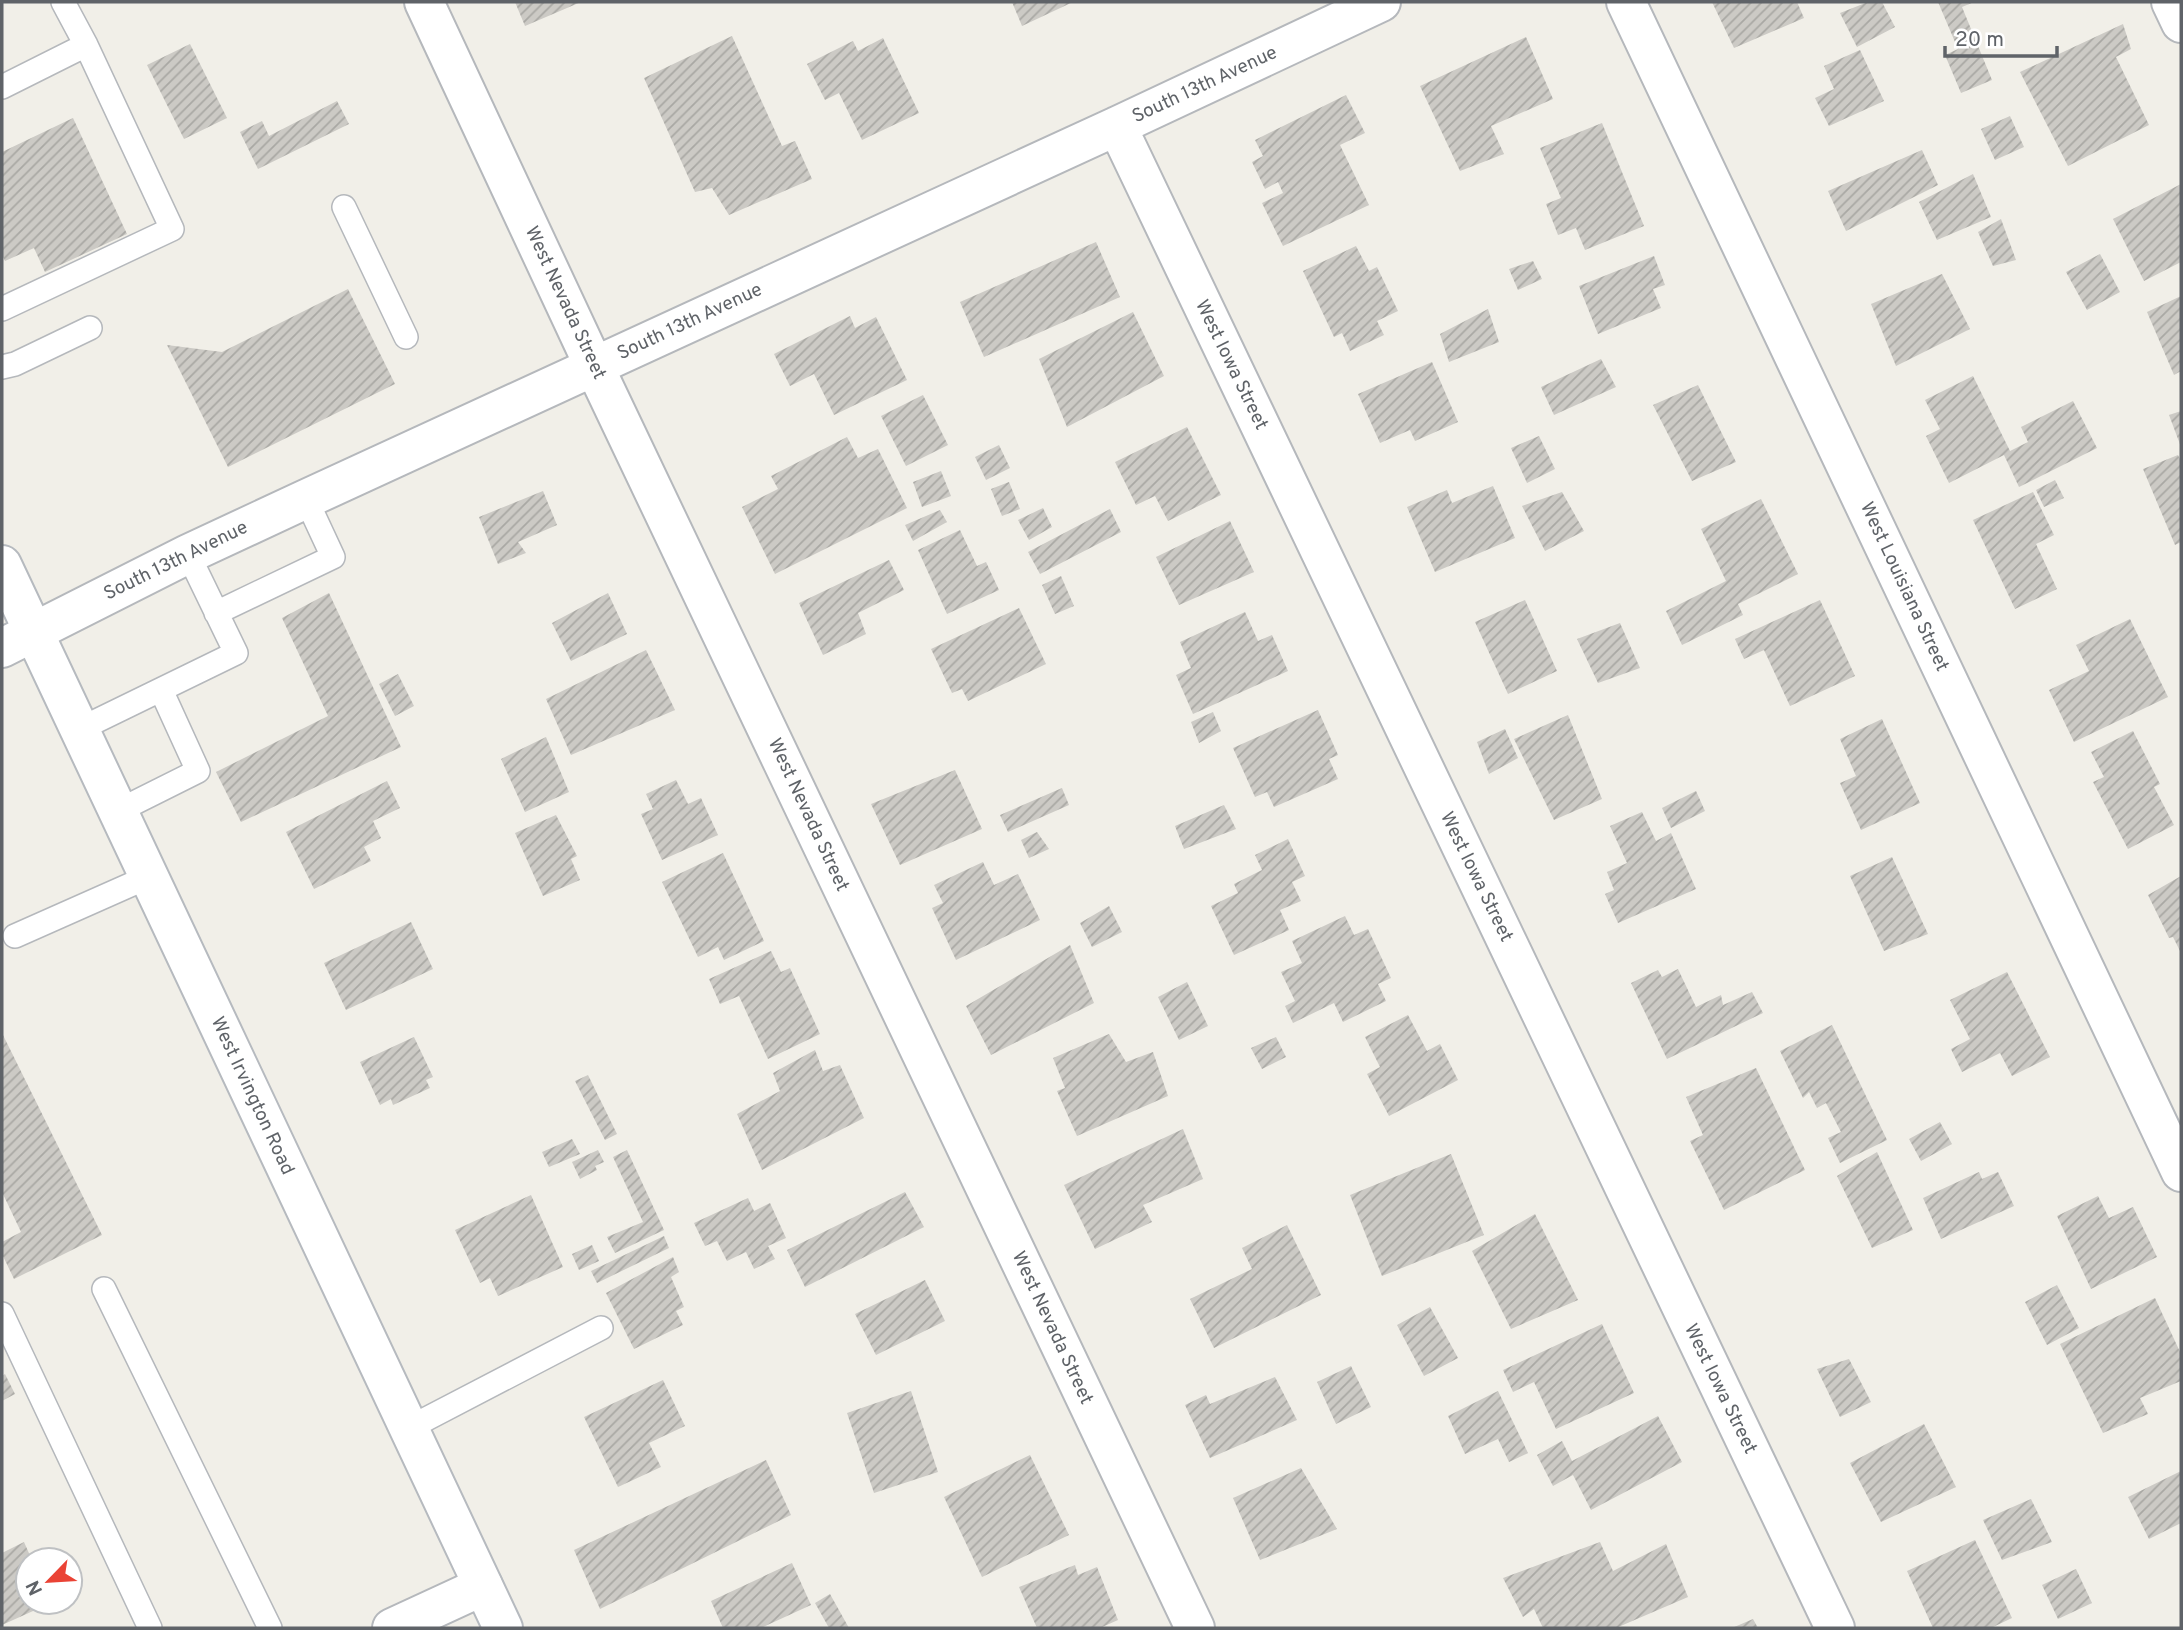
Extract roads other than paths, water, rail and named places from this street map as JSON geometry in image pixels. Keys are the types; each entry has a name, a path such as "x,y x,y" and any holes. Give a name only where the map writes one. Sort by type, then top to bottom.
{"street":[{"name":"West Nevada Street","path":"424,2 594,366 1195,1628"},
{"name":"South 13th Avenue","path":"18,640 188,554 1381,2"},
{"name":"West Louisiana Street","path":"1626,2 2181,1172"},
{"path":"2171,2 2181,23"},
{"name":"West Iowa Street","path":"1117,126 1835,1628"},
{"name":"West Irvington Road","path":"2,565 18,640 78,730 118,811 503,1628"},
{"path":"392,1628 483,1587"}],"lane":[{"path":"2,309 172,229 86,45 63,2"},
{"path":"2,87 86,45"},
{"path":"344,206 406,337"},
{"path":"6,369 90,328"},
{"path":"216,613 333,556 306,499"},
{"path":"78,730 236,653 188,554"},
{"path":"118,811 198,771 161,690"},
{"path":"15,936 148,877"},
{"path":"104,1289 270,1628"},
{"path":"2,1314 150,1628"},
{"path":"409,1429 601,1328"}]}
